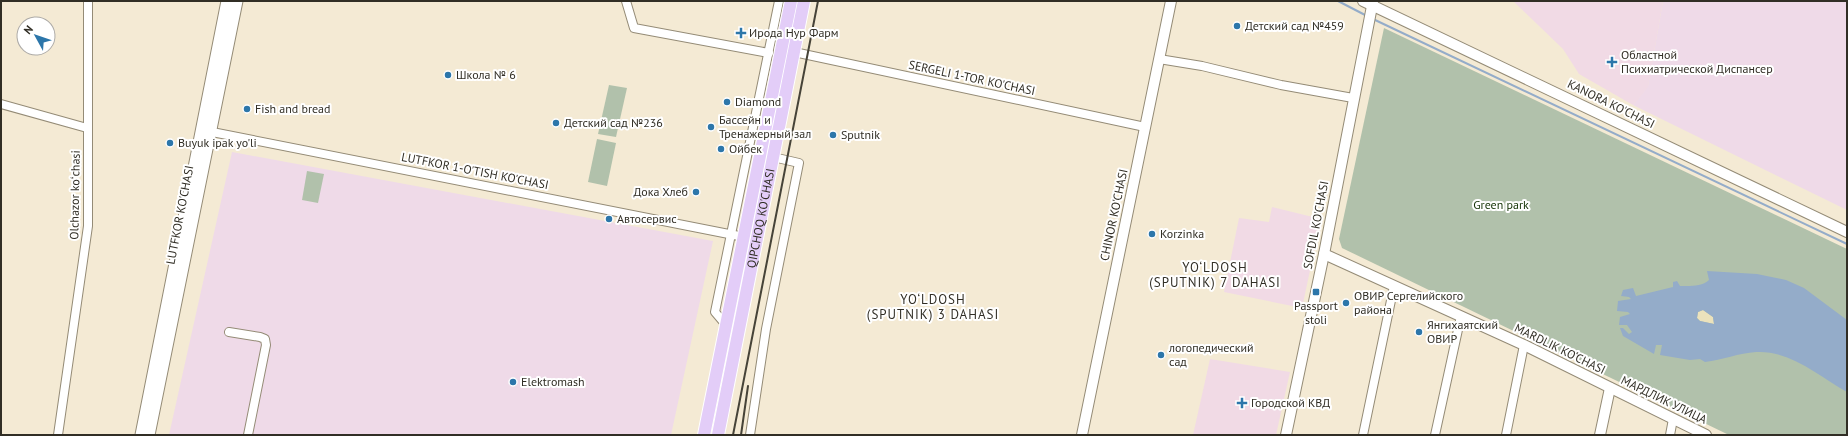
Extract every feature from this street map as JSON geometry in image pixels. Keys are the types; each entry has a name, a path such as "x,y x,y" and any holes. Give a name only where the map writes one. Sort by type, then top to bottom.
{"main road":[{"name":"LUTFKOR KO'CHASI","path":"149,435 206,131 227,1"},
{"name":"LUTFKOR KO'CHASI","path":"141,435 206,131 236,1"},
{"name":"QIPCHOQ KO'CHASI","path":"704,435 791,1"},
{"name":"QIPCHOQ KO'CHASI","path":"718,435 804,1"},
{"path":"765,128 778,131"},
{"path":"726,325 739,328"}],"street":[{"name":"Olchazor koʻchasi","path":"58,435 88,226 88,1"},
{"path":"625,1 634,28 769,53"},
{"name":"QIPCHOQ KO'CHASI","path":"726,325 715,312 780,1"},
{"name":"CHINOR KO'CHASI","path":"1082,435 1171,1"},
{"name":"SOFDIL KO'CHASI","path":"1286,435 1324,254 1369,8"},
{"name":"KANORA KO'CHASI","path":"1369,8 1847,232"},
{"name":"SERGELI 1-TOR KO'CHASI","path":"794,52 1146,127"},
{"path":"1159,59 1202,66 1281,85 1353,98"},
{"path":"1,104 88,128"},
{"name":"LUTFKOR 1-O'TISH KO'CHASI","path":"206,131 744,237"},
{"path":"750,435 766,329 799,163 773,157"},
{"name":"MARDLIK KO‘CHASI","path":"1324,254 1461,316 1610,388"},
{"path":"1363,435 1394,286"},
{"path":"1435,435 1461,316"},
{"path":"229,332 265,339 266,345 248,435"},
{"path":"1506,435 1524,346"},
{"path":"1600,435 1610,388"},
{"name":"МАРДЛИК УЛИЦА","path":"1610,388 1706,435"},
{"path":"1670,435 1673,419"}],"shaded area":[{"name":"Областной Психиатрической Диспансер","path":"1513,1 1663,1 1648,87 1633,105 1579,74 1563,49"},
{"path":"1663,1 1847,1 1847,210 1633,105 1648,86"},
{"path":"232,152 713,241 671,435 169,435"},
{"path":"1272,207 1321,219 1302,308 1224,292 1239,218 1269,222"},
{"name":"Городской КВД","path":"1210,359 1290,372 1276,435 1193,435"}],"green space":[{"name":"Green park","path":"1384,28 1847,249 1847,435 1729,435 1342,248 1339,239"},
{"path":"609,85 627,88 616,137 598,134"},
{"path":"597,139 616,143 607,186 588,182"},
{"path":"307,171 324,174 318,203 302,200"}],"sand":[{"path":"1703,310 1713,317 1714,324 1700,321 1697,318 1698,312"}],"water":[{"path":"1707,271 1757,274 1786,280 1804,288 1847,320 1847,392 1804,365 1781,355 1769,352 1743,354 1705,362 1700,359 1690,360 1660,355 1662,345 1656,345 1654,354 1623,336 1620,328 1623,328 1629,334 1632,332 1627,325 1619,325 1620,317 1630,314 1628,312 1617,311 1618,301 1631,299 1629,297 1621,296 1623,290 1633,288 1636,296 1673,287 1673,282 1677,281 1680,286 1691,286 1703,284 1709,280","holes":["1703,310 1713,317 1714,324 1700,321 1697,318 1698,312"]}],"waterway":[{"path":"1338,1 1367,16"},
{"path":"1373,19 1847,244"}],"railway":[{"path":"733,435 818,1"},
{"path":"741,435 748,386"}],"place":[{"name":"Детский сад №459","path":"1237,26"},
{"name":"Ирода Нур Фарм","path":"741,33"},
{"name":"Областной Психиатрической Диспансер","path":"1612,62"},
{"name":"Школа № 6","path":"448,75"},
{"name":"Diamond","path":"727,102"},
{"name":"Fish and bread","path":"247,109"},
{"name":"Детский сад №236","path":"556,123"},
{"name":"Бассейн и Тренажерный зал","path":"711,127"},
{"name":"Sputnik","path":"833,135"},
{"name":"Buyuk ipak yo'li","path":"170,143"},
{"name":"Ойбек","path":"721,149"},
{"name":"Дока Хлеб","path":"696,192"},
{"name":"Автосервис","path":"609,219"},
{"name":"Korzinka","path":"1152,234"},
{"name":"Passport stoli","path":"1316,292"},
{"name":"ОВИР Сергелийского района","path":"1346,303"},
{"name":"Янгихаятский ОВИР","path":"1419,332"},
{"name":"логопедический сад","path":"1161,355"},
{"name":"Elektromash","path":"513,382"},
{"name":"Городской КВД","path":"1242,403"}],"district":[{"name":"YO‘LDOSH (SPUTNIK) 7 DAHASI","path":"1215,274"},
{"name":"YO‘LDOSH (SPUTNIK) 3 DAHASI","path":"933,306"}]}
